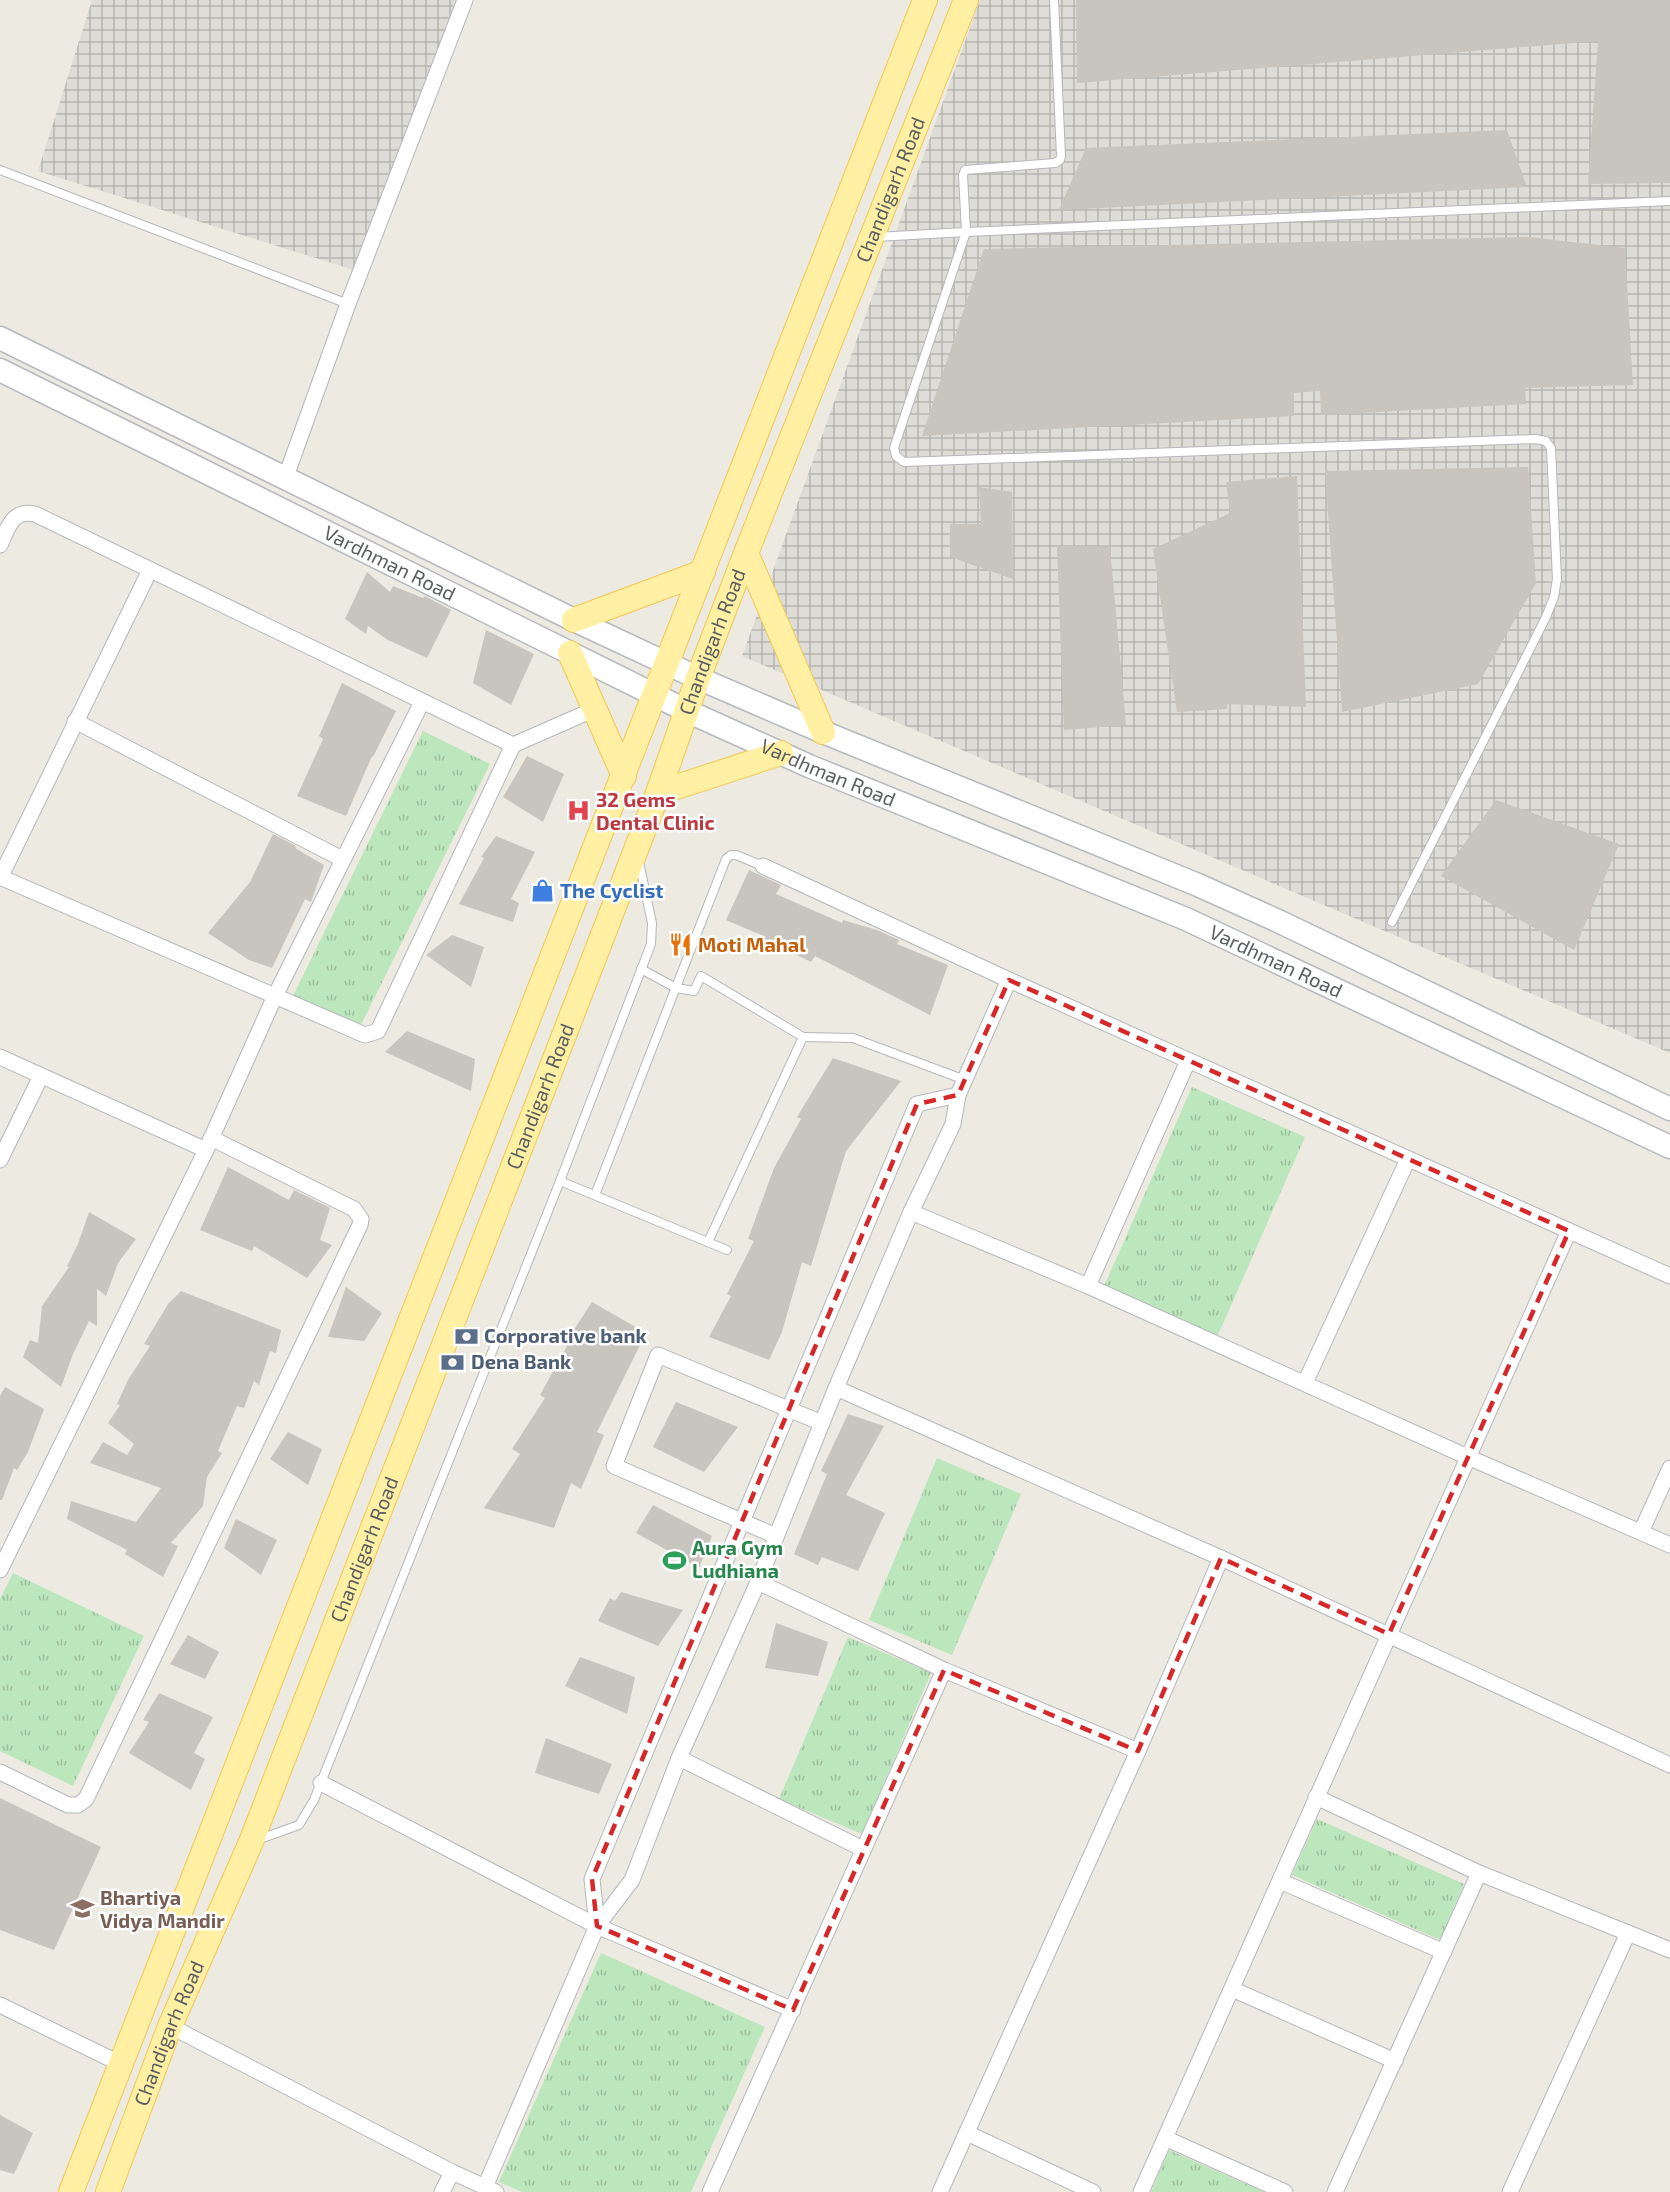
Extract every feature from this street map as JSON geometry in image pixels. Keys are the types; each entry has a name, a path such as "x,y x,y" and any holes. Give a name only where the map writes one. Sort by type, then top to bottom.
{"main road":[{"name":"Chandigarh Road","path":"71,2192 656,696 925,0"},
{"name":"Chandigarh Road","path":"108,2192 170,2025 251,1842 658,793 698,678 746,553 966,0"},
{"path":"746,553 823,732"},
{"path":"574,620 703,572"},
{"path":"570,653 624,776"},
{"path":"658,793 781,753"}],"street":[{"path":"285,479 348,304 465,0"},
{"name":"Vardhman Road","path":"0,338 574,620 698,678 1238,903 1670,1109"},
{"name":"Vardhman Road","path":"0,370 687,711 781,753 1186,919 1670,1147"},
{"path":"0,545 10,523 17,516 26,512 35,514 513,745"},
{"path":"150,570 0,877 365,1035 378,1031 513,745 595,709"},
{"path":"0,1570 209,1144 275,996 422,702"},
{"path":"75,721 342,859"},
{"path":"764,866 1009,980 1670,1276"},
{"path":"170,2025 452,2172 491,2190 597,1926 632,1880 679,1758 758,1582 836,1388 911,1212 953,1124 958,1095 1009,980"},
{"path":"0,1057 209,1144 354,1209 361,1219 86,1799 78,1805 68,1805 0,1772"},
{"path":"1088,1286 1188,1060"},
{"path":"0,1160 41,1076"},
{"path":"597,1926 592,1879 917,1104 958,1095"},
{"path":"1305,1383 1408,1159"},
{"path":"911,1212 1088,1286 1470,1458 1670,1545"},
{"path":"1141,2192 1389,1634 1470,1458 1569,1231"},
{"path":"776,1536 614,1466 658,1355 822,1423"},
{"path":"836,1388 1221,1558 1670,1764"},
{"path":"1641,1532 1670,1468"},
{"path":"939,2192 1138,1751 1221,1558"},
{"path":"758,1582 944,1670 1138,1751"},
{"path":"710,2192 944,1670"},
{"path":"679,1758 863,1849"},
{"path":"321,1783 597,1926 793,2010"},
{"path":"1316,1797 1479,1873 1670,1950"},
{"path":"1335,2192 1479,1873"},
{"path":"1280,1881 1444,1952"},
{"path":"1510,2192 1628,1933"},
{"path":"1232,1989 1395,2061"},
{"path":"0,2005 121,2064"},
{"path":"967,2133 1093,2192"},
{"path":"1165,2138 1285,2192"},
{"path":"442,2192 452,2172"}],"lane":[{"path":"1054,0 1060,160 1055,163 965,170 963,175 966,232 894,448 896,456 904,462 1535,439 1546,441 1551,448 1557,579 1554,597 1392,922"},
{"path":"0,170 348,304"},
{"path":"872,238 1670,201"},
{"path":"251,1842 299,1825 308,1813 560,1181 653,932 636,849"},
{"path":"595,1195 726,859 731,855 736,855 764,866"},
{"path":"641,969 676,988 694,991 701,976 803,1037 853,1038 965,1080"},
{"path":"708,1242 803,1037"},
{"path":"560,1181 727,1251"}],"highlighted area":[{"path":"1009,980 1569,1231 1389,1634 1221,1558 1138,1751 944,1670 793,2010 597,1926 592,1879 917,1104 958,1095"}],"shaded area":[{"path":"92,0 456,0 360,272 38,171"},
{"path":"980,0 1670,0 1670,1053 742,656"}],"green space":[{"path":"423,731 490,764 357,1033 291,1000"},
{"path":"1192,1087 1305,1137 1215,1342 1102,1291"},
{"path":"937,1458 1021,1494 952,1655 869,1620"},
{"path":"13,1573 144,1636 73,1786 0,1751 0,1599"},
{"path":"848,1637 931,1673 862,1834 779,1799"},
{"path":"1317,1819 1464,1884 1440,1940 1292,1875"},
{"path":"601,1953 765,2027 691,2192 522,2192 499,2182"},
{"path":"1169,2150 1264,2192 1151,2192"}],"building":[{"path":"1076,0 1670,0 1670,183 1588,184 1598,41 1077,83"},
{"path":"1507,130 1527,187 1059,210 1086,148"},
{"path":"1529,237 1625,248 1633,385 1525,388 1526,404 1321,415 1320,391 1294,393 1294,416 922,436 984,249"},
{"path":"1528,467 1536,583 1478,684 1342,712 1325,471"},
{"path":"1297,476 1306,707 1227,704 1227,709 1177,712 1153,549 1230,513 1226,482"},
{"path":"979,487 1012,492 1013,579 950,557 950,524 981,524"},
{"path":"1057,546 1110,547 1126,725 1064,730"},
{"path":"367,572 390,592 393,586 423,598 425,596 451,610 427,658 388,640 368,626 366,634 345,619"},
{"path":"486,630 534,654 511,705 473,683"},
{"path":"342,683 396,711 372,756 346,816 297,796 323,739 319,736"},
{"path":"527,756 564,774 543,822 503,797"},
{"path":"1496,800 1619,844 1574,950 1441,876"},
{"path":"273,834 324,865 311,902 305,899 272,968 249,960 208,933 250,882"},
{"path":"496,836 535,852 511,899 519,903 513,922 459,904 484,858 481,857"},
{"path":"749,870 781,885 776,894 842,923 843,920 877,930 899,940 897,944 948,965 930,1015 815,956 811,962 764,939 766,937 726,920"},
{"path":"452,935 484,947 471,987 426,955"},
{"path":"407,1031 475,1059 471,1091 385,1052"},
{"path":"833,1058 901,1081 846,1151 811,1266 802,1262 782,1332 769,1360 709,1337 731,1296 727,1294 754,1241 748,1239 774,1168 801,1119 797,1117"},
{"path":"228,1167 289,1200 294,1190 330,1208 320,1240 332,1245 307,1278 254,1246 252,1251 200,1230"},
{"path":"89,1212 136,1239 118,1263 106,1296 97,1289 97,1326 89,1321 73,1354 61,1387 23,1357 30,1340 38,1343 42,1306 69,1267 67,1266 78,1244"},
{"path":"346,1287 382,1313 364,1341 328,1337"},
{"path":"181,1291 281,1330 276,1353 270,1351 259,1385 254,1381 244,1408 237,1406 218,1451 222,1453 207,1477 203,1506 171,1543 178,1546 163,1577 125,1554 127,1550 67,1519 71,1501 136,1522 161,1488 90,1463 103,1442 127,1455 134,1444 108,1423 120,1405 117,1404 128,1380 150,1346 144,1344 168,1304"},
{"path":"592,1302 646,1333 597,1432 604,1435 581,1489 571,1483 554,1528 484,1508 520,1454 512,1449 545,1398 540,1395 567,1346 564,1345"},
{"path":"5,1387 44,1409 28,1452 17,1470 14,1468 2,1500 0,1500 0,1396"},
{"path":"676,1402 738,1427 704,1472 653,1447"},
{"path":"848,1414 884,1426 846,1495 885,1513 858,1571 822,1557 818,1565 794,1554 827,1474 821,1471"},
{"path":"288,1432 322,1449 308,1485 270,1459"},
{"path":"653,1505 712,1536 699,1568 636,1533"},
{"path":"236,1519 277,1540 261,1575 224,1548"},
{"path":"621,1592 683,1610 658,1646 598,1621 610,1598 615,1601"},
{"path":"776,1623 828,1642 818,1676 765,1668"},
{"path":"188,1635 219,1652 205,1679 170,1664"},
{"path":"580,1657 635,1677 627,1714 565,1686"},
{"path":"159,1693 213,1717 194,1753 205,1759 191,1790 129,1753 149,1722 143,1720"},
{"path":"546,1738 612,1764 599,1794 535,1773"},
{"path":"0,1798 101,1847 54,1950 0,1930"},
{"path":"0,2115 33,2133 14,2174 0,2170"}],"place":[{"name":"32 Gems Dental Clinic","path":"578,811"},
{"name":"The Cyclist","path":"542,891"},
{"name":"Moti Mahal","path":"680,945"},
{"name":"Corporative bank","path":"466,1336"},
{"name":"Dena Bank","path":"453,1362"},
{"name":"Aura Gym Ludhiana","path":"674,1560"},
{"name":"Bhartiya Vidya Mandir","path":"82,1909"}]}
